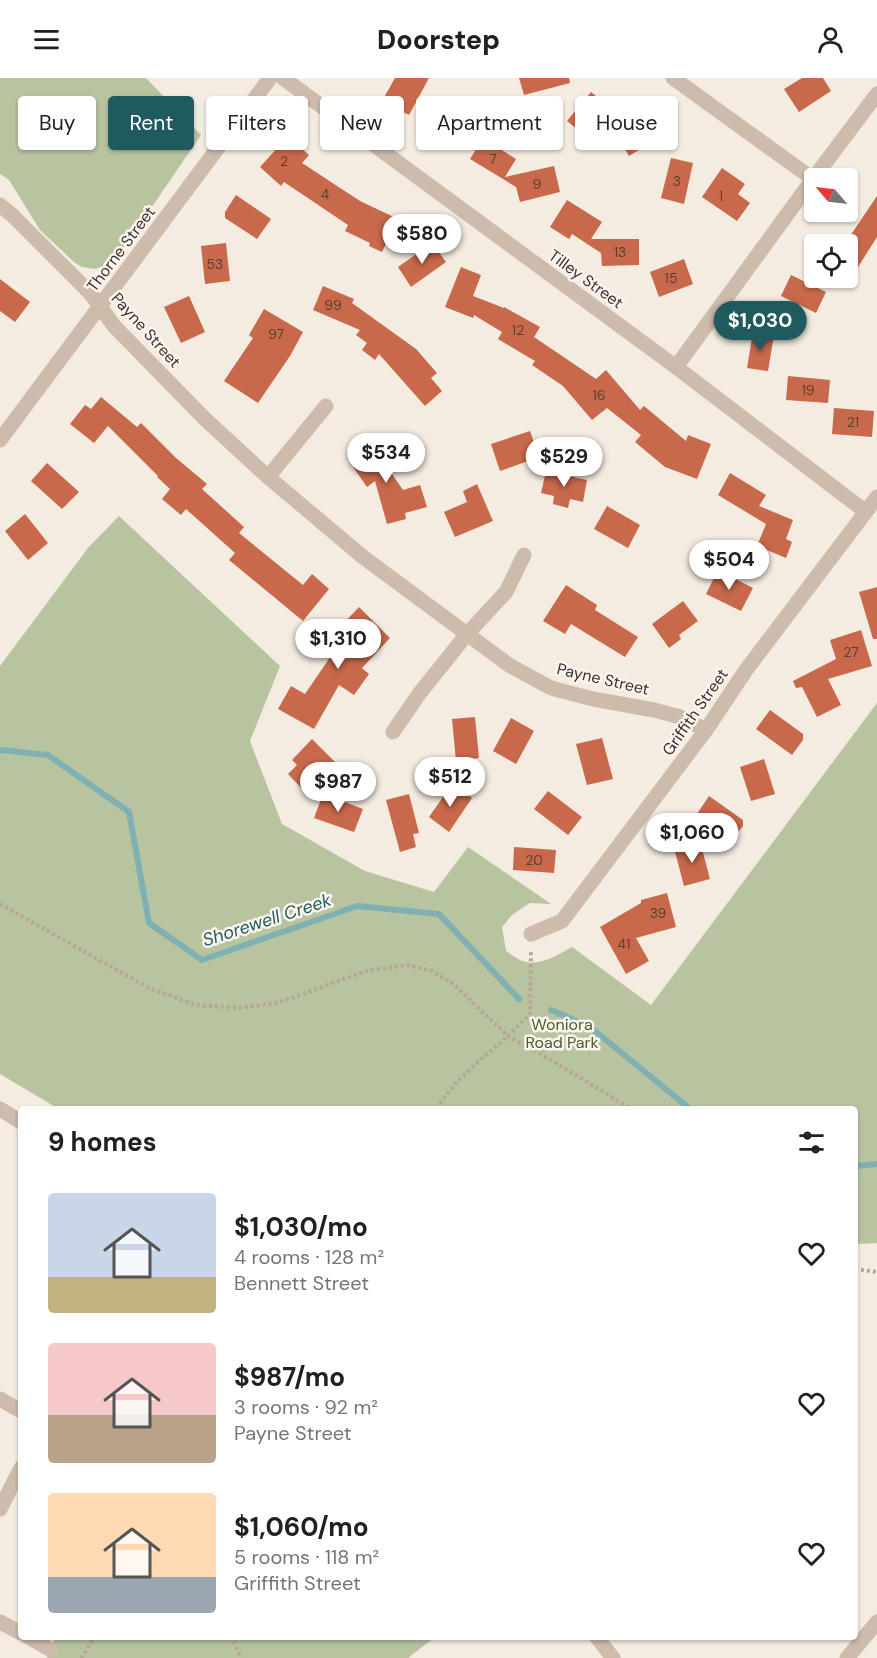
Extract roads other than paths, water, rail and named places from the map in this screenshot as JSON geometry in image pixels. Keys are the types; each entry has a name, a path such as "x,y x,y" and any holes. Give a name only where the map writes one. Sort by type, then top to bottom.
{"street":[{"name":"Thorne Street","path":"0,440 270,78"},
{"name":"Tilley Street","path":"284,78 676,367 866,512"},
{"path":"673,78 804,173"},
{"path":"821,168 877,94"},
{"path":"676,367 804,191"},
{"name":"Payne Street","path":"0,205 12,214 91,294 114,326 205,418 268,477 363,557 509,665 551,688 680,717 706,730"},
{"path":"268,477 326,406"},
{"name":"Griffith Street","path":"531,934 562,921 706,730 746,670 877,497"},
{"path":"393,732 419,694 467,634 506,592 524,555"},
{"path":"0,1109 18,1120"},
{"path":"0,1399 18,1410"},
{"path":"0,1509 18,1474"},
{"path":"0,1622 18,1632"},
{"path":"848,1658 877,1622"},
{"path":"34,1640 51,1650"},
{"path":"599,1640 613,1658"}],"waterway":[{"name":"Shorewell Creek","path":"0,750 48,755 129,812 149,923 202,960 357,906 439,914 519,999"},
{"name":"Shorewell Creek","path":"551,1010 590,1027 687,1106"},
{"name":"Shorewell Creek","path":"858,1166 877,1164"}],"park label":[{"name":"Woniora Road Park","path":"562,1033"}]}
